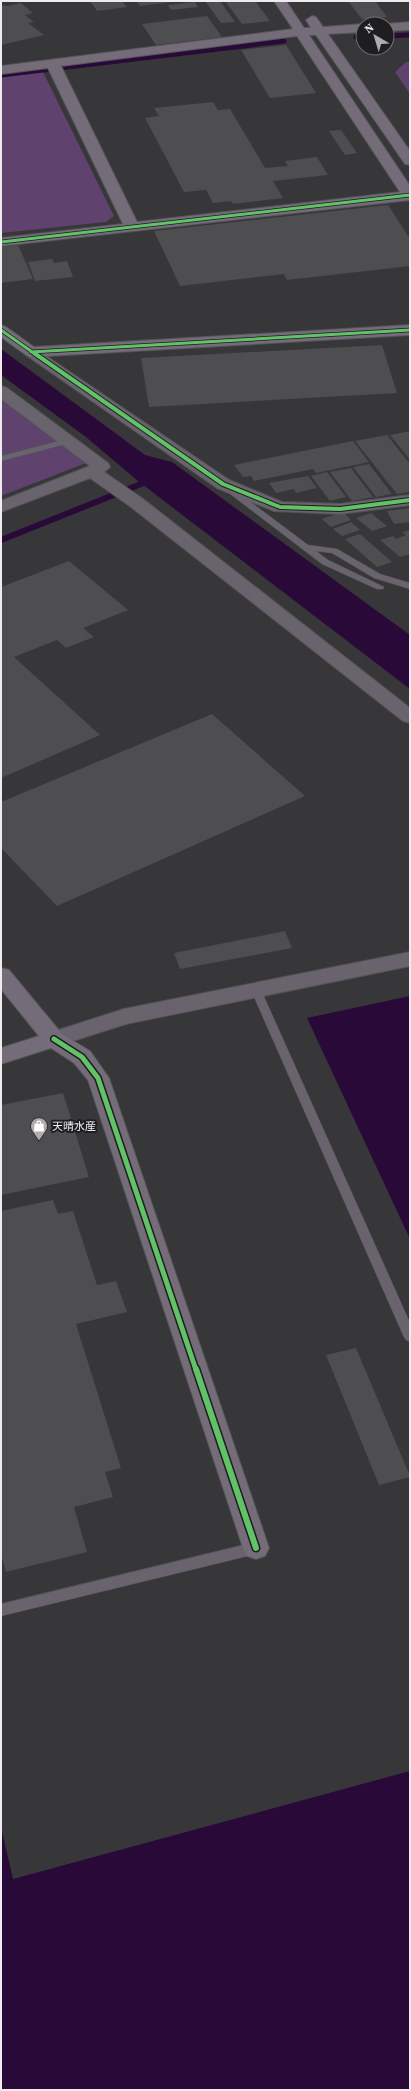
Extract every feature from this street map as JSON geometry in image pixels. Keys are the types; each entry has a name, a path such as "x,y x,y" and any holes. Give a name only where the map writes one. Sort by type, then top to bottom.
{"street":[{"path":"1,242 410,196 280,1"},
{"path":"303,7 410,161"},
{"path":"395,27 410,26"},
{"path":"1,70 55,68 301,32 355,28"},
{"path":"55,68 132,227"},
{"path":"1,330 222,484 280,507 340,510 410,500"},
{"path":"31,352 410,330"},
{"path":"1,391 102,467 1,507"},
{"path":"92,471 137,503 410,717"},
{"path":"1,1056 124,1017 410,959"},
{"path":"1,975 54,1039 82,1057 98,1078 150,1237 194,1362 256,1548"}],"lane":[{"path":"1,459 67,441"},
{"path":"222,484 325,562 380,587"},
{"path":"304,546 334,551 359,564 377,576 410,586"},
{"path":"256,990 410,1337"},
{"path":"1,1610 256,1548"}],"shaded area":[{"path":"406,62 410,62 410,94 395,72"},
{"path":"43,72 114,216 106,222 1,233 1,77"},
{"path":"1,349 145,455 172,462 410,635 410,689 138,481 86,437 1,375"},
{"path":"4,401 86,463 1,496 1,402"},
{"path":"410,996 410,1239 307,1018"},
{"path":"410,1771 410,2090 1,2090 1,1827 13,1879"}],"building":[{"path":"90,1 122,1 127,7 97,11"},
{"path":"136,1 170,1 171,2 140,6"},
{"path":"205,1 220,1 235,22 221,23"},
{"path":"225,1 255,1 270,21 242,24"},
{"path":"348,1 375,1 386,16 360,16"},
{"path":"195,2 198,7 171,10 168,5"},
{"path":"21,3 33,13 25,15 34,22 28,23 44,35 1,45 1,5 7,6"},
{"path":"207,16 222,37 156,45 142,24"},
{"path":"286,45 316,93 270,98 241,50"},
{"path":"213,102 218,110 230,109 265,168 288,166 285,161 317,157 328,175 273,181 283,198 233,204 231,201 213,203 206,190 184,192 145,118 159,116 154,108"},
{"path":"341,130 357,153 345,155 329,131"},
{"path":"388,205 410,239 410,266 287,280 284,274 180,286 154,231"},
{"path":"18,245 33,279 1,283 1,247"},
{"path":"52,259 54,263 67,261 73,277 35,281 28,262"},
{"path":"382,345 397,393 149,407 141,358"},
{"path":"410,431 410,460 390,435"},
{"path":"387,435 410,464 410,492 397,494 355,441"},
{"path":"353,441 369,462 316,473 313,469 254,481 251,476 243,477 234,465"},
{"path":"369,464 392,494 376,497 353,467"},
{"path":"351,468 373,497 352,501 330,472"},
{"path":"327,472 346,497 330,501 311,476"},
{"path":"308,476 317,488 296,493 294,489 276,493 269,483"},
{"path":"410,508 410,522 394,524 387,511"},
{"path":"343,512 351,520 331,527 322,519"},
{"path":"371,513 387,526 372,531 356,518"},
{"path":"351,522 360,530 342,536 333,529"},
{"path":"410,530 410,554 400,557 380,540 393,536 396,539 406,535 402,532"},
{"path":"360,534 392,562 377,567 345,539"},
{"path":"69,561 128,610 83,628 94,637 66,648 57,640 14,657 100,735 1,778 1,587"},
{"path":"212,714 305,796 57,906 1,848 1,802"},
{"path":"285,931 292,948 180,969 174,953"},
{"name":"天晴水産","path":"63,1093 89,1177 1,1195 1,1105"},
{"path":"53,1200 58,1214 73,1211 97,1285 116,1281 127,1312 76,1324 121,1468 105,1472 113,1497 74,1507 87,1552 6,1572 1,1554 1,1211"},
{"path":"356,1348 410,1477 379,1485 326,1355"}],"waterway":[{"path":"395,36 410,35"},
{"path":"1,75 284,41"},
{"path":"1,540 151,480"}],"cycle path":[{"path":"1,242 410,195"},
{"path":"1,330 223,484 280,507 340,509 410,500"},
{"path":"31,352 410,330"},
{"path":"54,1039 82,1057 98,1078 256,1548"}],"place":[{"name":"天晴水産","path":"39,1141"}]}
